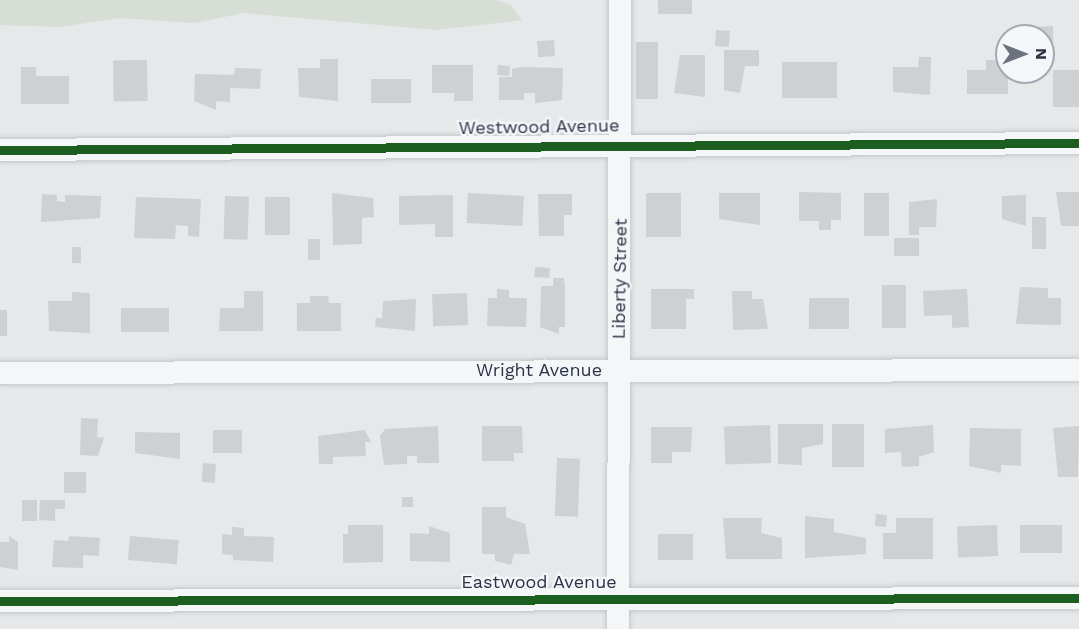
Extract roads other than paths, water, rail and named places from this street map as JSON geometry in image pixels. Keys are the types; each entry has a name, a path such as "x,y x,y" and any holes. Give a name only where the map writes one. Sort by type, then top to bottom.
{"street":[{"name":"Liberty Street","path":"618,629 620,0"},
{"name":"Westwood Avenue","path":"0,150 621,143 1079,143"},
{"name":"Wright Avenue","path":"0,373 1079,370"},
{"name":"Eastwood Avenue","path":"0,601 1079,598"}]}
